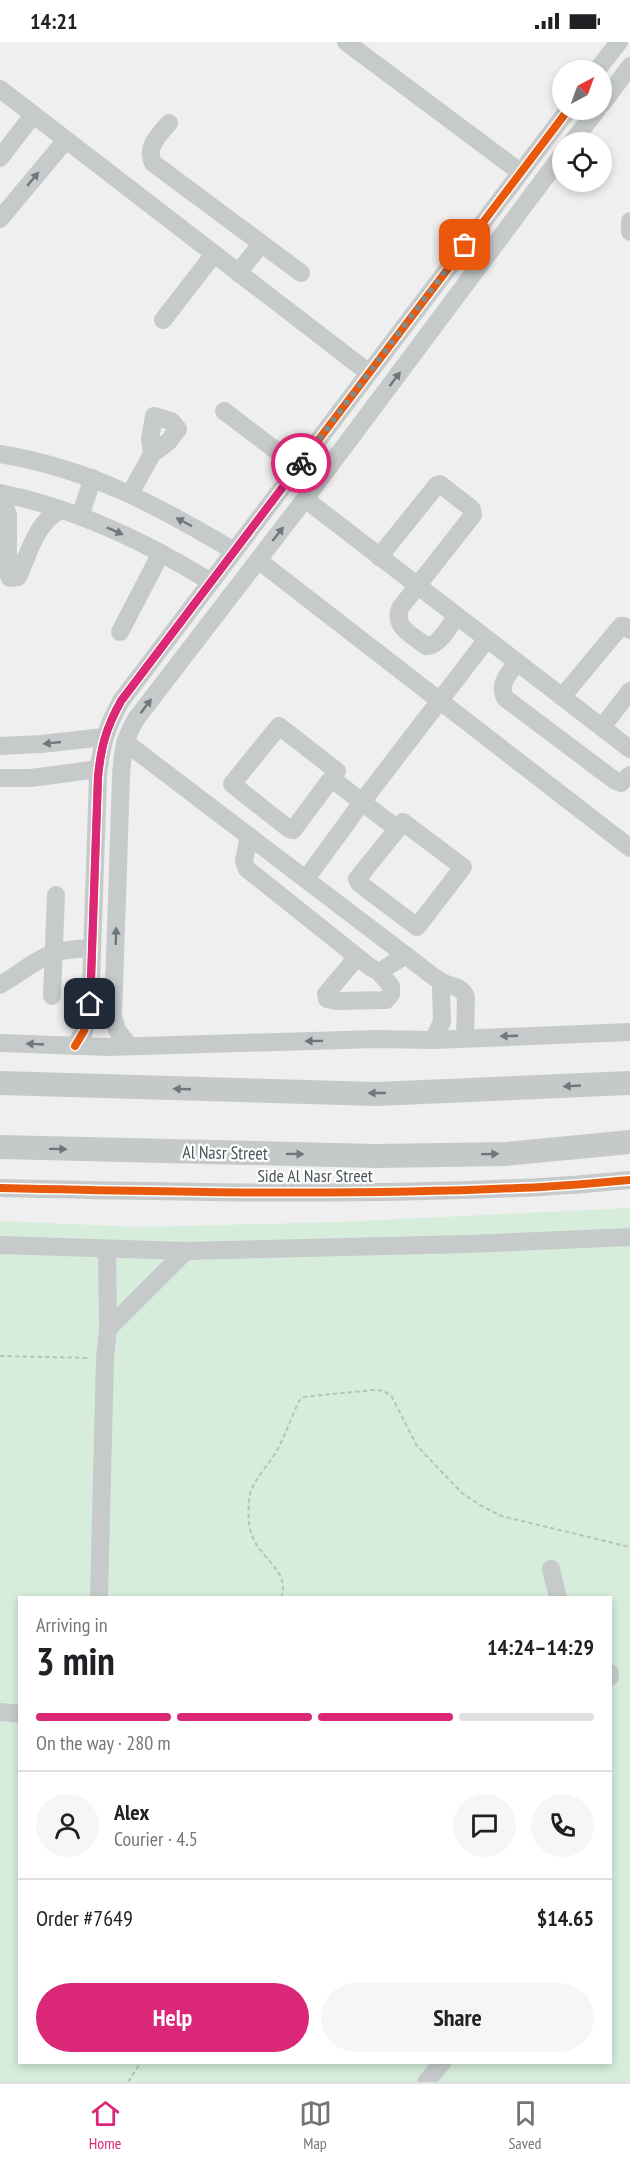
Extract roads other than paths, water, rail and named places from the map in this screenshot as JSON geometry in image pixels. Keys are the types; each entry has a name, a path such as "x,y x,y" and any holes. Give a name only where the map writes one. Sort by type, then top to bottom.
{"main road":[{"path":"0,1083 377,1094 630,1083"},
{"name":"Al Nasr Street","path":"0,1147 376,1156 506,1154 630,1142"}],"street":[{"path":"346,42 520,172"},
{"path":"604,60 617,42"},
{"path":"612,90 630,66"},
{"path":"0,89 369,373"},
{"path":"0,158 33,115"},
{"path":"75,1046 84,1031 90,1013 98,769 104,737 121,701 559,120"},
{"path":"576,120 584,127"},
{"path":"580,132 589,120"},
{"path":"169,123 151,146 153,163 301,273"},
{"path":"0,219 66,140"},
{"path":"129,1046 117,1030 113,1016 123,749 136,719 305,499 552,168"},
{"path":"630,221 630,232"},
{"path":"238,273 261,244"},
{"path":"163,320 214,254"},
{"path":"224,411 298,467"},
{"path":"333,421 352,436"},
{"path":"0,454 61,467 93,478 130,494 191,526 234,552"},
{"path":"130,494 152,454"},
{"path":"80,516 93,478"},
{"path":"379,557 437,484 440,484 472,509 473,514 400,608 397,617 399,625 426,646 431,646 437,642 457,616"},
{"path":"1,493 80,516 118,532 161,553 211,582"},
{"path":"1,493 8,514 8,573 10,578 18,578 42,525 60,510"},
{"path":"305,499 630,749"},
{"path":"120,632 161,553"},
{"path":"258,560 627,838"},
{"path":"562,697 621,626 630,630"},
{"path":"306,879 487,639"},
{"path":"517,662 502,684 505,698 614,780 621,783 630,775"},
{"path":"602,727 630,691"},
{"path":"212,808 279,726 337,771 293,830 232,784"},
{"path":"0,746 104,737"},
{"path":"125,742 402,953 443,983 456,986 464,992 466,997 465,1038"},
{"path":"0,778 31,778 98,769"},
{"path":"332,779 396,828"},
{"path":"379,972 402,953 417,927 463,867 403,822 357,879 359,883 417,927"},
{"path":"249,836 244,861 247,869 379,972 391,987 391,994 386,1000 336,1001 327,999 326,994 357,957"},
{"path":"52,996 56,895"},
{"path":"0,985 41,959 69,949 115,965"},
{"path":"433,1040 442,1022 441,990 443,983"},
{"path":"0,1043 129,1046 433,1040 630,1032"},
{"name":"Side Al Nasr Street","path":"0,1188 386,1192 518,1188 630,1180"},
{"path":"0,1245 186,1251 630,1238"},
{"path":"99,1596 105,1358 108,1329 107,1249"},
{"path":"108,1329 186,1251"},
{"path":"551,1569 558,1596"},
{"path":"0,1712 18,1714"},
{"path":"426,2082 441,2064"}]}
